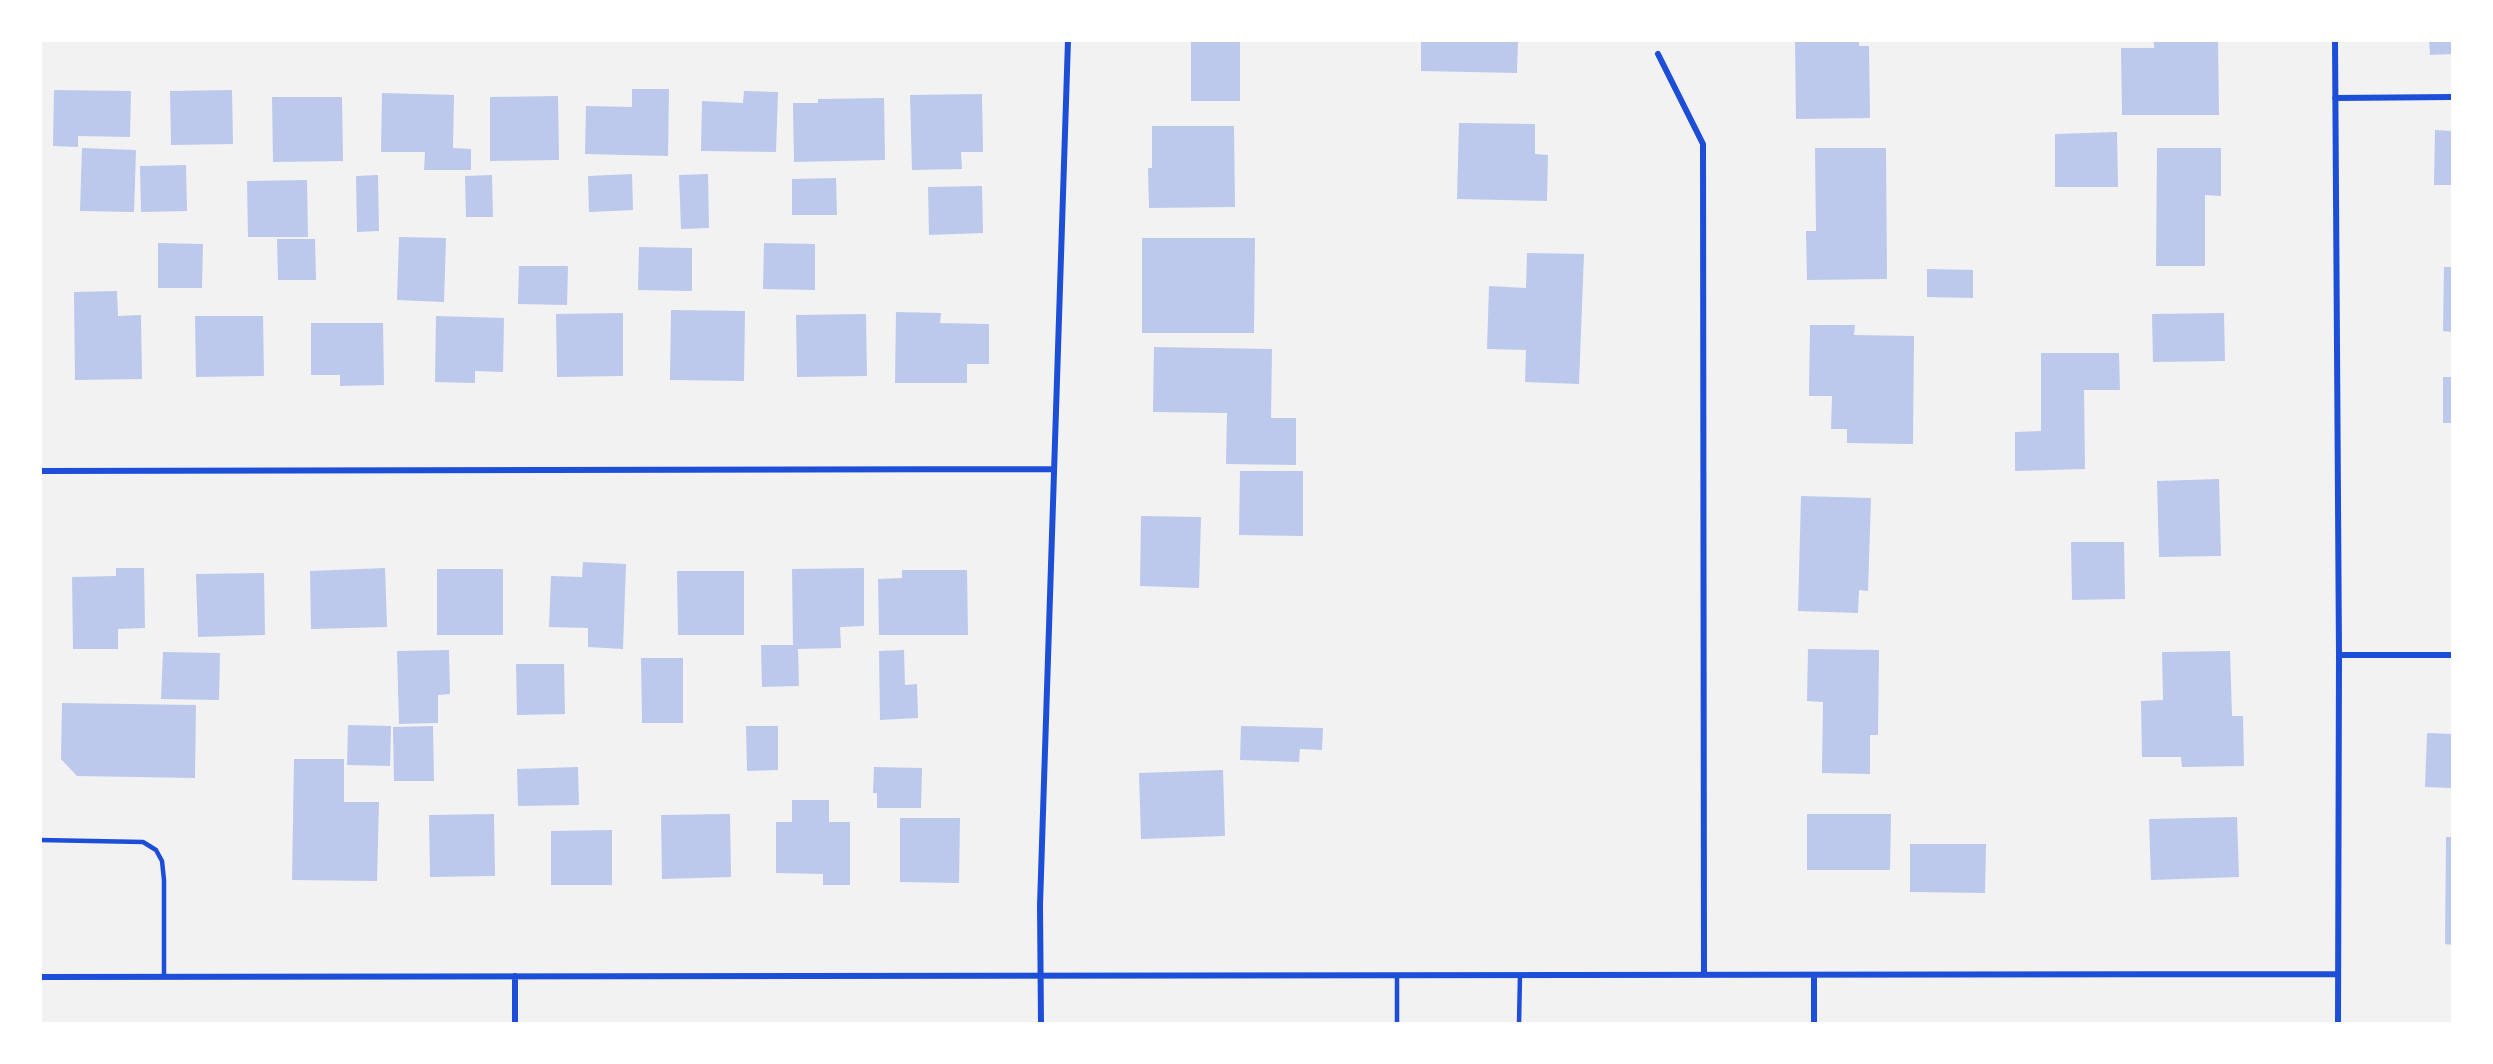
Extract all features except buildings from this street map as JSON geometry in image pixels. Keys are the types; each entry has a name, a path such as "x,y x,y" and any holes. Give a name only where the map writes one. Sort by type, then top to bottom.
{"street":[{"path":"1041,1023 1040,905 1068,40"},
{"path":"2335,40 2339,655 2338,1023"},
{"path":"1658,54 1703,144 1704,975"},
{"path":"2335,98 2452,97"},
{"path":"40,471 1054,470"},
{"path":"2339,655 2452,655"},
{"path":"40,977 2337,974"},
{"path":"1814,975 1814,1023"},
{"path":"514,976 515,1023"}],"lane":[{"path":"40,840 143,842 156,850 162,861 164,880 164,977"},
{"path":"1397,975 1397,1023"},
{"path":"1519,1023 1520,975"}]}
